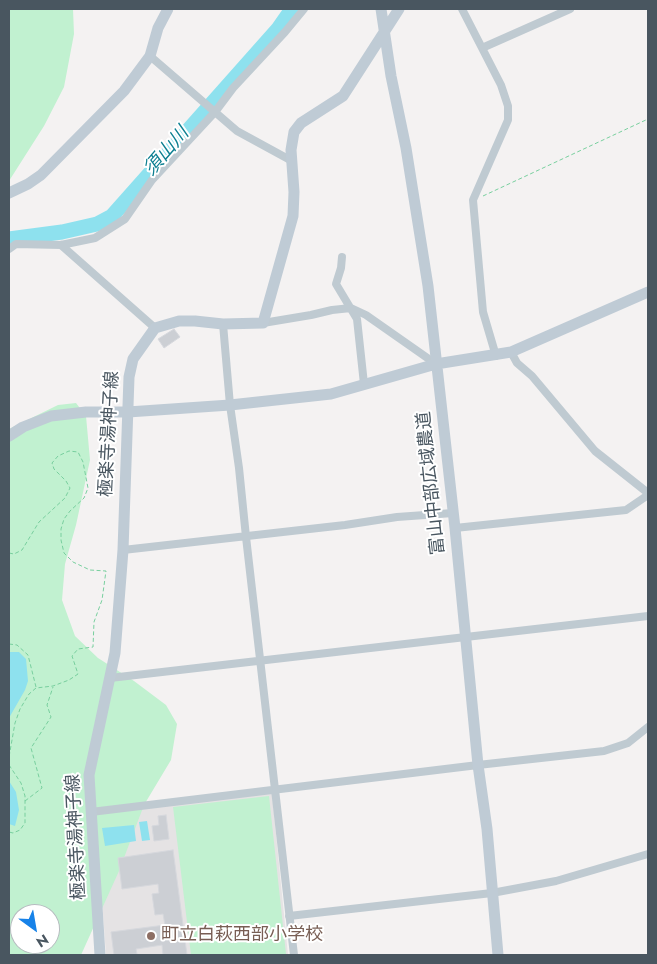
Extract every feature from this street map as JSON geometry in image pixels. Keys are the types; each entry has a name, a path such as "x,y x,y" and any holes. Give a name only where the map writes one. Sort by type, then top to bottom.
{"street":[{"path":"9,193 41,175 124,90 150,56 158,28 168,9"},
{"path":"9,249 16,244 61,245 95,238 125,219 152,180 304,9"},
{"name":"富山中部広域農道","path":"381,9 391,76 406,148 426,276 455,528 478,765 487,829 498,955"},
{"path":"263,323 293,216 294,192 291,150 294,132 301,123 343,96 399,9"},
{"path":"462,9 501,85 508,106 508,120 473,200 483,312 496,356"},
{"path":"482,48 570,9"},
{"path":"150,56 237,131 292,161"},
{"path":"61,245 155,328 179,321 223,324 263,323 351,308 366,315 436,364"},
{"path":"342,257 336,284 357,318 364,384"},
{"path":"9,436 23,427 51,416 86,412 128,412 230,405 331,394 436,364 496,356 511,352 648,292"},
{"path":"223,324 230,405 239,468 294,955"},
{"name":"極楽寺湯神子線","path":"100,955 89,775 116,653 123,550 129,377 132,359 155,328"},
{"path":"455,528 626,510 648,494 595,452 532,376 517,363 511,352"},
{"path":"123,550 246,537 397,517 452,513"},
{"path":"110,678 648,616"},
{"path":"91,812 604,751 628,743 648,728"},
{"path":"289,916 492,893 556,881 648,854"}],"path":[{"path":"473,200 648,119"},
{"path":"9,553 14,554 22,550 39,522 65,498 70,488 54,469 52,463 58,456 69,450 78,452 83,462 88,488 84,498 64,519 61,529 61,540 64,553 73,562 90,570 106,571 102,600 94,622 93,646 78,649 72,656 78,674 69,680 53,686 36,688 29,694 20,709 15,723 9,757"},
{"path":"9,644 17,645 28,655 36,688"},
{"path":"25,801 42,788 31,748 51,718 47,704 53,686"},
{"path":"9,765 21,783 25,801 25,822 20,830 13,834 9,832"}],"shaded area":[{"path":"272,793 288,955 106,955 96,815"}],"green space":[{"path":"9,9 73,9 74,34 64,87 44,126 9,181"},
{"path":"76,403 86,416 90,460 76,525 65,564 62,600 75,636 98,658 134,681 166,705 177,724 171,760 144,805 119,871 81,955 9,955 9,429 58,405"},
{"path":"269,796 286,954 191,955 173,807"}],"water":[{"path":"9,652 19,652 26,659 28,681 9,718"},
{"path":"9,781 16,792 19,810 15,826 9,824"},
{"path":"147,821 150,840 142,841 139,822"},
{"path":"134,825 136,841 105,846 102,828"}],"building":[{"path":"174,329 180,337 164,348 158,339"},
{"path":"166,815 169,839 154,841 152,826 159,825 158,816"},
{"path":"173,850 187,955 163,955 162,945 136,949 137,954 114,955 111,932 165,925 163,914 155,915 152,894 159,893 158,884 122,889 118,858"}],"waterway":[{"name":"須山川","path":"9,239 62,232 97,224 112,216 278,29 292,9"}],"place":[{"name":"町立白萩西部小学校","path":"151,936"}]}
